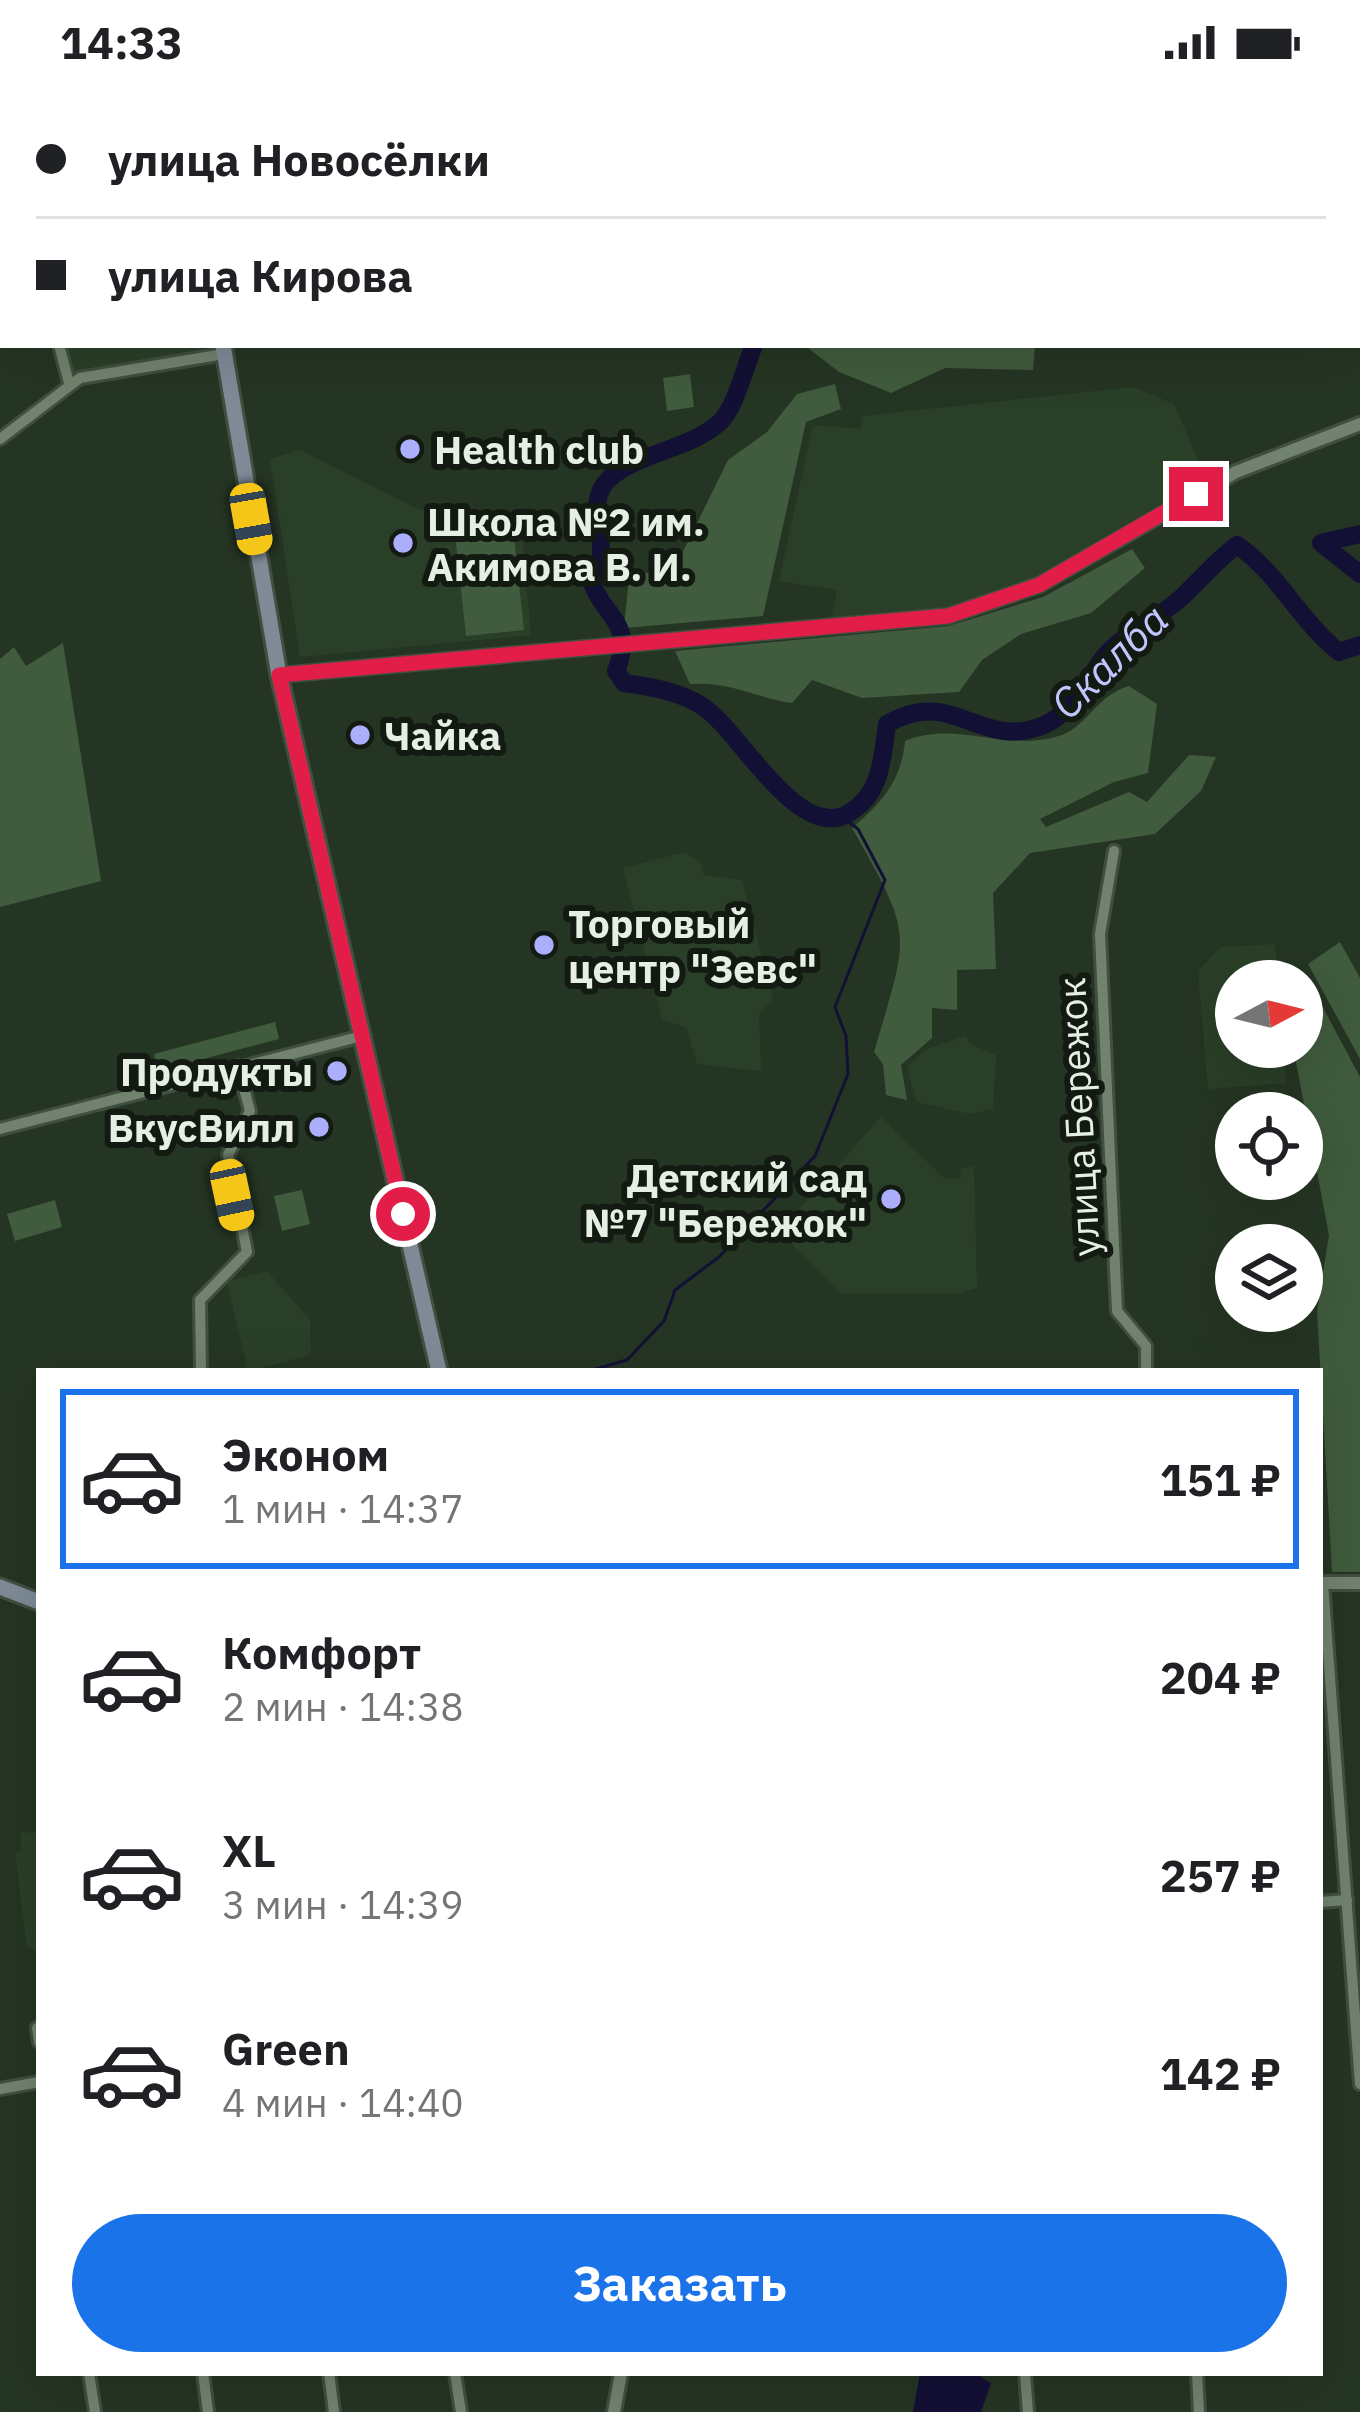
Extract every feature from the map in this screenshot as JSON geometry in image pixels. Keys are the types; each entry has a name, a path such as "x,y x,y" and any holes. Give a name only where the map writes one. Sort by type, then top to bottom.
{"main road":[{"path":"224,349 279,675 438,1368"},
{"path":"0,1587 36,1601"}],"street":[{"path":"60,348 69,383"},
{"path":"0,439 69,383 224,349"},
{"path":"279,675 948,616 1039,585 1236,472 1360,424"},
{"name":"улица Бережок","path":"1114,851 1100,934 1117,1311 1146,1346 1146,1368"},
{"path":"0,1129 362,1036"},
{"path":"201,1368 200,1300 247,1252 228,1155 250,1112 238,1066"},
{"path":"1323,1583 1360,1583"},
{"path":"1323,1596 1360,2084"},
{"path":"1323,1902 1347,1900"},
{"path":"0,2089 36,2083"},
{"path":"89,2376 95,2412"},
{"path":"203,2376 208,2412"},
{"path":"329,2376 334,2412"},
{"path":"455,2376 461,2412"},
{"path":"614,2412 620,2376"},
{"path":"1025,2376 1028,2412"},
{"path":"1196,2376 1198,2412"}],"shaded area":[{"path":"65,348 200,348 201,354 71,377"},
{"path":"808,348 1035,348 1033,370 945,368 891,393 839,372"},
{"path":"690,374 694,407 667,411 663,378"},
{"path":"835,384 841,409 806,422 763,616 624,628 629,577 676,566 728,460 767,432 797,394"},
{"path":"1133,387 1174,404 1208,483 1040,581 949,612 830,626 837,590 779,581 813,425 860,429 863,416"},
{"name":"Школа №2 им. Акимова В. И.","path":"300,450 420,510 520,513 531,635 300,657 270,459"},
{"path":"512,520 524,630 466,636 454,526"},
{"path":"1132,549 1145,568 1091,613 1021,634 982,660 959,692 862,698 812,680 792,703 730,687 690,684 675,651 948,626 1043,597"},
{"path":"63,643 101,881 0,907 0,659 14,647 26,666"},
{"path":"1129,686 1157,704 1148,773 1114,782 1040,819 1046,827 1129,792 1147,802 1189,755 1216,757 1201,791 1155,834 1030,853 993,893 996,969 957,970 957,1010 932,1008 932,1038 901,1065 907,1100 886,1095 883,1064 874,1052 894,982 900,936 887,893 852,828 888,790 905,741 944,733 1042,740 1079,725 1108,696"},
{"path":"685,852 701,863 704,875 742,880 773,1000 759,1014 761,1071 697,1064 687,1028 662,1019 623,868"},
{"path":"1340,942 1360,978 1360,1059 1323,991 1323,960 1314,960"},
{"path":"1275,944 1276,960 1215,960 1215,1068 1285,1068 1286,1083 1208,1089 1198,971 1221,947"},
{"path":"1323,1008 1360,1077 1360,1572 1332,1572 1318,1332 1323,1332 1323,1273 1329,1235 1322,1200 1323,1092 1302,1092 1297,1068 1323,1068"},
{"path":"275,1022 279,1039 158,1071 154,1054"},
{"path":"966,1036 970,1044 996,1055 993,1109 970,1114 916,1102 907,1067 926,1049"},
{"name":"Детский сад №7 \"Бережок\"","path":"881,1117 945,1179 960,1179 961,1168 974,1166 977,1288 960,1293 842,1293 793,1246 790,1219"},
{"path":"302,1190 310,1224 282,1231 274,1196"},
{"path":"55,1200 62,1227 15,1241 7,1214"},
{"path":"267,1271 310,1320 311,1355 247,1368 227,1281"},
{"path":"21,1832 36,1833 36,1952 27,1947 15,1852 21,1851"},
{"path":"919,2376 979,2376 991,2383 981,2412 913,2412"}],"waterway":[{"name":"Скалба","path":"753,348 720,422 695,438 622,469 601,489 597,514 601,554 592,583 620,631 616,671 624,683 675,693 702,706 770,780 810,813 830,818 860,805 878,774 887,724 910,714 949,714 1002,731 1022,731 1054,719 1113,648 1175,603 1237,545 1265,569 1339,652 1360,645"},
{"name":"Скалба","path":"1360,534 1321,543 1360,574"},
{"path":"599,1368 627,1360 664,1321 675,1290 719,1257 815,1156 848,1074 846,1036 835,1007 885,880 858,829 842,817"}],"place":[{"name":"Health club","path":"410,449"},
{"name":"Школа №2 им. Акимова В. И.","path":"403,543"},
{"name":"Чайка","path":"360,735"},
{"name":"Торговый центр \"Зевс\"","path":"544,945"},
{"name":"Продукты","path":"337,1071"},
{"name":"ВкусВилл","path":"319,1127"},
{"name":"Детский сад №7 \"Бережок\"","path":"891,1199"}],"route":[{"path":"403,1214 279,675 948,616 1039,585 1196,494"}]}
